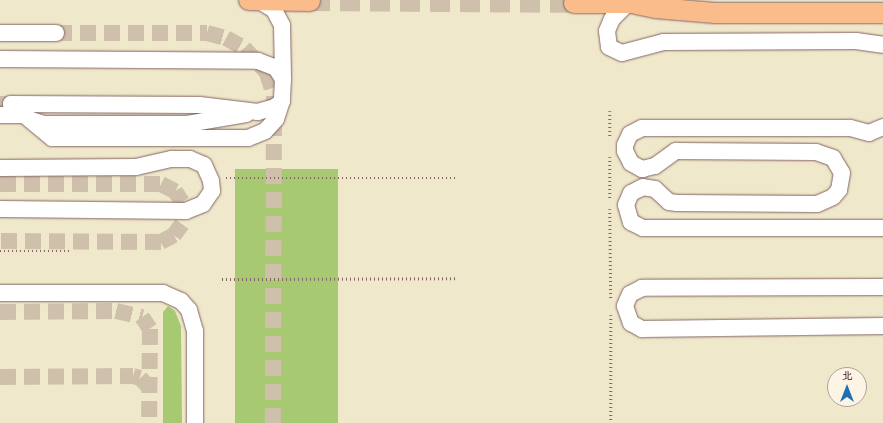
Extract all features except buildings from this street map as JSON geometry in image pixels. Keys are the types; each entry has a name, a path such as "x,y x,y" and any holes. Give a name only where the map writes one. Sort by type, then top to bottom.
{"main road":[{"path":"249,0 310,2"},
{"path":"574,3 631,4 696,0"},
{"path":"851,1 883,6"},
{"path":"631,4 656,8 715,12 883,12"}],"street":[{"path":"28,118 45,134 62,139 253,137 265,131 273,122 282,101 282,25 274,10 258,0"},
{"path":"631,4 612,19 607,31 609,47 622,53 664,42 856,41 883,45"},
{"path":"0,33 56,33"},
{"path":"0,59 247,60 270,64 276,68 283,79"},
{"path":"5,110 44,124 182,124 203,123 265,111 282,101"},
{"path":"5,110 199,105 254,112"},
{"path":"883,126 869,133 850,128 642,128 630,134 625,145 627,158 642,168 655,166 676,151 816,152 833,158 842,173 839,190 833,197 817,204 676,203 669,202 656,189 643,187 631,193 626,205 626,211 631,222 643,228 883,228"},
{"path":"0,168 131,167 172,159 190,159 204,166 211,181 212,191 203,204 186,211 0,209"},
{"path":"883,287 642,288 630,294 627,299 625,312 631,323 642,329 883,326"},
{"path":"0,293 163,293 181,301 189,310 195,331 195,423"}],"path":[{"path":"610,111 610,142"},
{"path":"610,150 611,306"},
{"path":"222,178 458,178"},
{"path":"0,251 69,251"},
{"path":"222,278 458,278"},
{"path":"611,314 611,423"}],"green space":[{"path":"235,169 338,169 338,423 235,423"},
{"path":"168,306 175,311 181,326 182,423 163,423 163,312"}],"tunnel":[{"path":"310,1 574,3"},
{"path":"56,33 207,33 226,38 244,48 267,73 274,96 273,423"},
{"path":"0,104 11,104"},
{"path":"0,184 161,184 175,191 182,202 182,224 174,235 161,242 0,241"},
{"path":"0,312 116,311 142,317 150,329 149,423"},
{"path":"0,377 133,376 140,378 150,388"}]}
